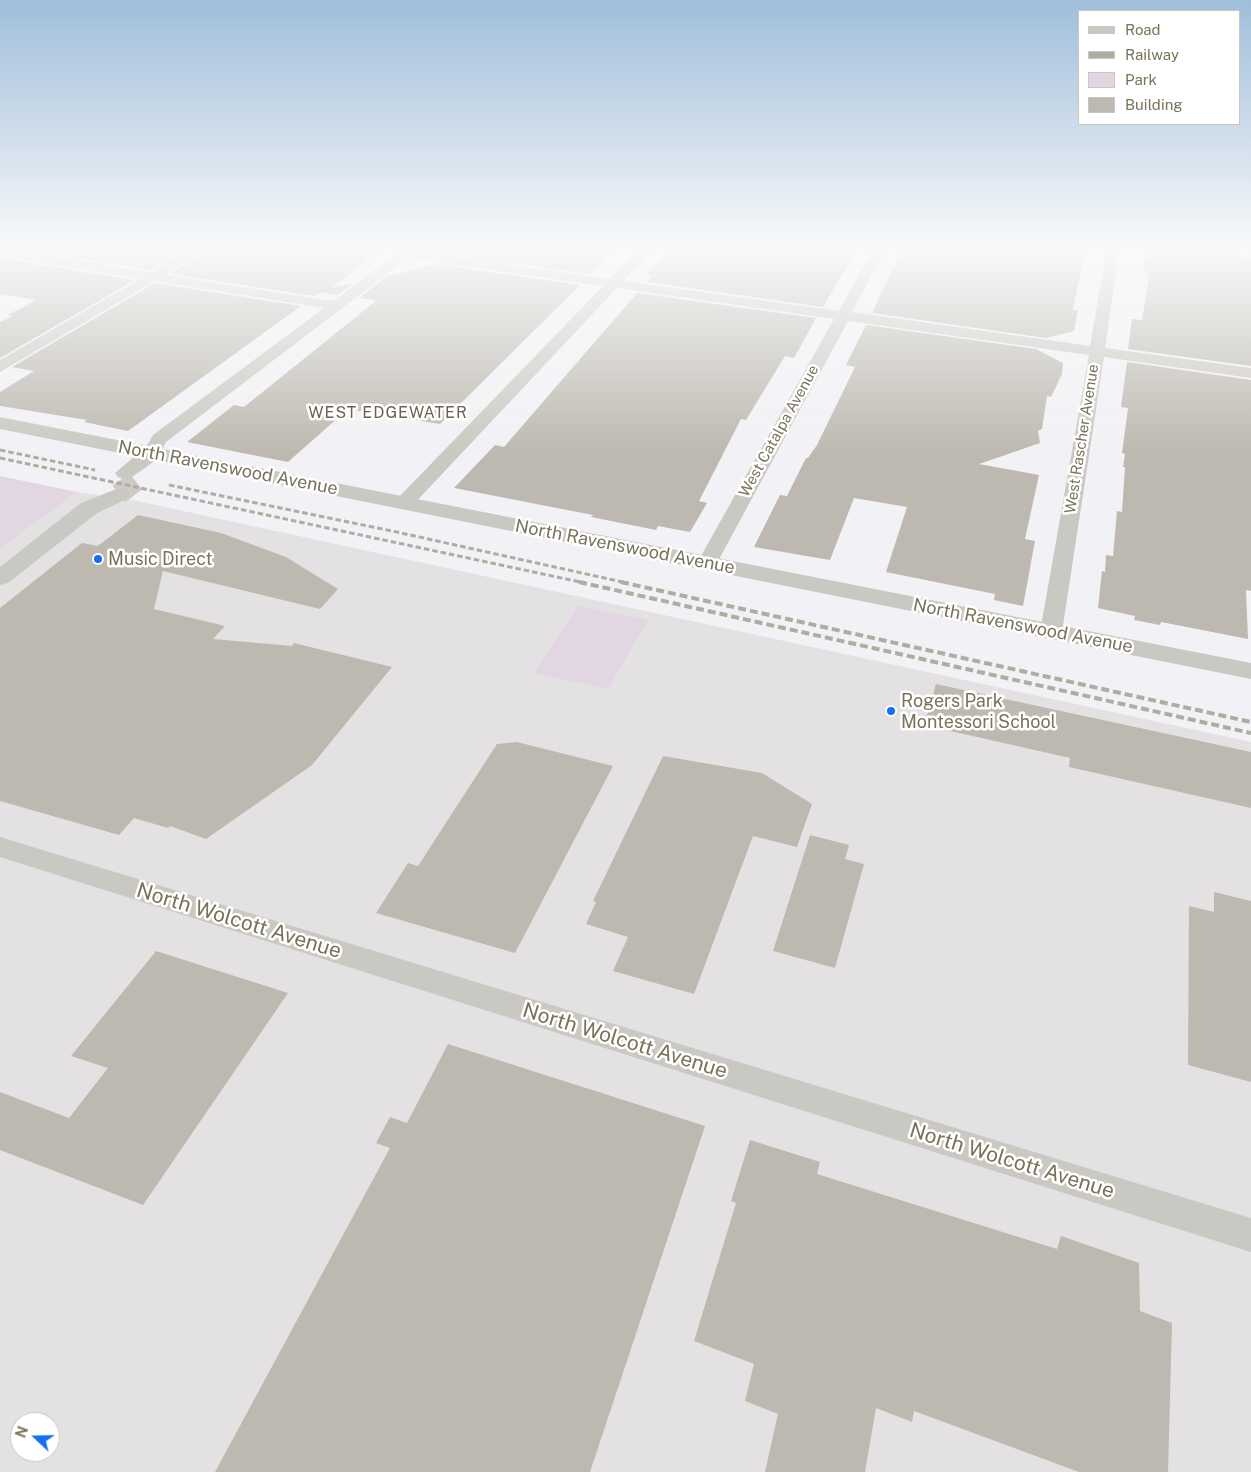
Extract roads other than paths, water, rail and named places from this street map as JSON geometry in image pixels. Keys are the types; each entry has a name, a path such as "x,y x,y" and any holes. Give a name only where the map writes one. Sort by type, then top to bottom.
{"street":[{"path":"0,367 87,316"},
{"path":"134,474 151,470 152,453 159,439 324,316"},
{"path":"404,503 583,316"},
{"name":"West Catalpa Avenue","path":"706,563 843,316"},
{"path":"848,316 1251,372"},
{"name":"West Rascher Avenue","path":"1051,632 1103,316"},
{"name":"North Ravenswood Avenue","path":"0,422 1251,671"},
{"path":"0,578 103,497"},
{"name":"North Wolcott Avenue","path":"0,847 1251,1235"}],"tunnel":[{"path":"119,494 142,476"}],"railway":[{"path":"0,450 95,470"},
{"path":"0,458 585,583"},
{"path":"169,485 392,531 627,583"},
{"path":"579,582 1251,733"},
{"path":"621,582 1251,722"}],"place":[{"name":"Music Direct","path":"98,559"},
{"name":"Rogers Park Montessori School","path":"891,711"}],"district":[{"name":"WEST EDGEWATER","path":"388,413"}]}
